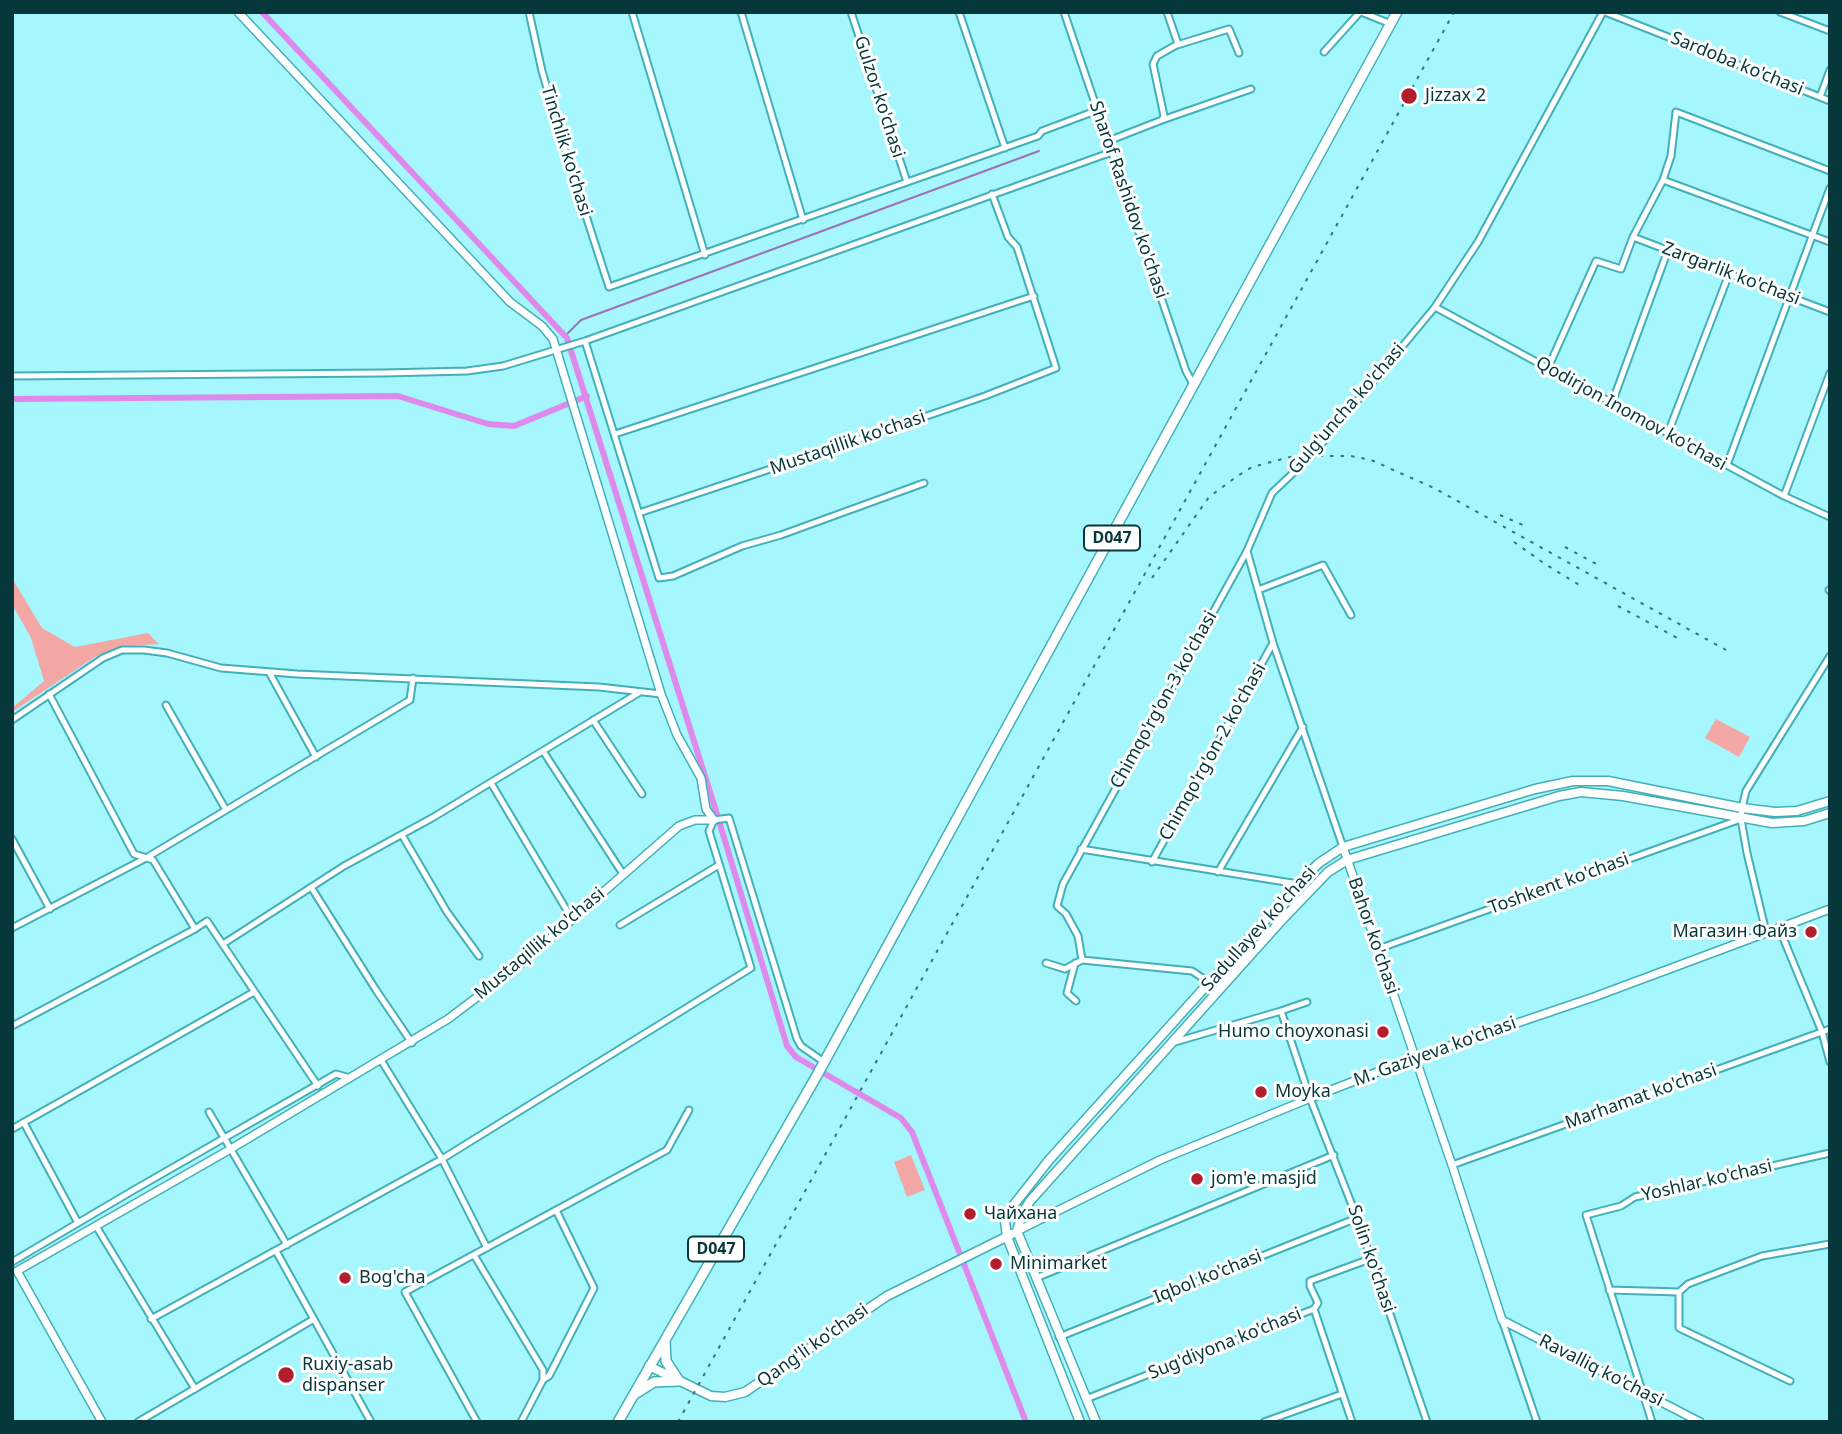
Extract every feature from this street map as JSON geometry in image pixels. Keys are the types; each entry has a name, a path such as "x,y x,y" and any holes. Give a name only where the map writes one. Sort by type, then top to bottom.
{"main road":[{"name":"D047","path":"618,1422 816,1077 1195,387 1397,12"},
{"name":"Sadullayev ko'chasi","path":"1007,1237 1005,1221 1013,1202 1049,1160 1298,884 1320,863 1343,847 1535,789 1573,781 1619,783 1742,808 1786,812 1830,801"},
{"path":"1096,1422 1017,1231 1022,1214 1030,1201 1171,1043 1328,872 1347,860 1559,796 1581,792 1623,796 1772,823 1793,823 1830,813"},
{"name":"M. Gaziyeva ko'chasi","path":"973,1253 1017,1231"},
{"path":"1007,1237 1080,1422"},
{"name":"Qang'li ko'chasi","path":"649,1366 718,1397 745,1392 868,1308 973,1253"},
{"path":"665,1339 666,1361 679,1381"},
{"path":"632,1398 654,1382 679,1381"}],"street":[{"path":"151,1319 442,1159 751,968 709,831 715,820 705,809 701,778 677,735 661,694 553,339 542,326 510,302 238,12"},
{"name":"Tinchlik ko'chasi","path":"529,12 542,71 567,157 610,287 705,255"},
{"path":"632,12 705,255 1038,136 1042,131 1098,110"},
{"path":"741,12 803,220"},
{"name":"Gulzor ko'chasi","path":"851,12 907,182"},
{"path":"959,12 1005,148"},
{"name":"Sharof Rashidov ko'chasi","path":"1064,12 1186,371 1195,387"},
{"path":"1167,12 1177,45"},
{"path":"1324,52 1361,12 1391,24"},
{"name":"Sardoba ko'chasi","path":"1604,12 1830,101"},
{"name":"Gulg'uncha ko'chasi","path":"1247,551 1272,493 1312,454 1434,307 1478,242 1604,12"},
{"path":"1780,12 1830,31"},
{"path":"1162,120 1164,108 1153,64 1157,56 1177,45 1229,29 1238,52"},
{"path":"1820,97 1830,70"},
{"path":"1108,141 1251,89"},
{"path":"1548,368 1596,261 1621,269 1633,237 1663,180 1671,156 1676,112 1830,171"},
{"path":"12,376 467,371 503,366 585,341 1112,152"},
{"path":"1663,180 1830,242"},
{"path":"1727,465 1830,188"},
{"path":"615,434 1034,296 1017,247 1008,237 992,194"},
{"name":"Zargarlik ko'chasi","path":"1633,237 1830,312"},
{"path":"1612,403 1668,250"},
{"path":"1668,433 1729,274"},
{"name":"Mustaqillik ko'chasi","path":"639,513 920,419 1056,369 1034,296"},
{"name":"Qodirjon Inomov ko'chasi","path":"1434,307 1784,496 1830,517"},
{"path":"585,341 659,578 673,576 742,546 781,535 924,483"},
{"path":"1784,496 1829,377"},
{"name":"Bahor ko'chasi","path":"1247,551 1273,643 1452,1165 1502,1320"},
{"name":"Chimqo'rg'on-3 ko'chasi","path":"1079,962 1078,936 1066,914 1057,906 1062,884 1247,551"},
{"path":"1258,590 1323,565 1351,615"},
{"name":"Chimqo'rg'on-2 ko'chasi","path":"1152,862 1273,643"},
{"path":"12,720 103,658 122,650 167,653 221,668 270,672 599,687 661,694"},
{"path":"1766,932 1741,819 1742,808 1746,791 1830,656"},
{"path":"270,672 316,757"},
{"path":"12,928 146,858 410,700 413,678"},
{"path":"223,944 311,887 491,783 640,692"},
{"path":"48,694 134,854 153,860 195,929"},
{"path":"166,705 226,810"},
{"path":"593,720 642,793"},
{"path":"1219,872 1303,727"},
{"path":"542,751 623,874"},
{"path":"491,783 572,919"},
{"name":"Mustaqillik ko'chasi","path":"15,1272 229,1150 449,1019 521,964 679,826 695,820 729,818 797,1039 801,1046 824,1062"},
{"name":"Toshkent ko'chasi","path":"1378,949 1741,819"},
{"path":"402,835 447,912 479,956"},
{"path":"12,839 51,909"},
{"path":"1081,849 1298,884"},
{"path":"620,925 719,865"},
{"path":"311,887 412,1042"},
{"name":"M. Gaziyeva ko'chasi","path":"1017,1231 1160,1160 1310,1098 1830,909"},
{"path":"12,1026 207,921 318,1086"},
{"path":"1779,928 1822,1032 1830,1062"},
{"path":"1076,1001 1067,993 1079,962"},
{"path":"1046,963 1065,969 1079,962 1192,971 1210,983"},
{"path":"12,1129 254,992"},
{"path":"1171,1043 1307,1002"},
{"name":"Solin ko'chasi","path":"1281,1011 1310,1098 1357,1218 1427,1422"},
{"name":"Marhamat ko'chasi","path":"1452,1165 1830,1029"},
{"path":"381,1060 442,1159 487,1248"},
{"name":"Mustaqillik ko'chasi","path":"12,1262 336,1074 350,1078"},
{"path":"477,1422 405,1292 667,1150 689,1111"},
{"path":"209,1112 287,1245"},
{"path":"24,1123 78,1223"},
{"name":"Yoshlar ko'chasi","path":"1609,1290 1586,1215 1621,1206 1635,1196 1830,1153"},
{"path":"1036,1278 1334,1155"},
{"path":"521,1422 594,1288 556,1210"},
{"name":"Iqbol ko'chasi","path":"1059,1337 1357,1218"},
{"path":"96,1226 195,1389"},
{"path":"1653,1422 1609,1290 1679,1292 1688,1284 1762,1256 1830,1244"},
{"path":"276,1251 371,1422"},
{"path":"474,1255 543,1370 543,1380"},
{"name":"Sug'diyona ko'chasi","path":"1086,1399 1314,1309 1318,1303 1310,1281 1370,1259"},
{"path":"15,1272 102,1422"},
{"path":"1679,1292 1679,1328 1790,1381"},
{"path":"1314,1309 1352,1422"},
{"path":"138,1422 314,1319"},
{"path":"1502,1320 1537,1422"},
{"name":"Ravalliq ko'chasi","path":"1502,1320 1700,1422"},
{"path":"1264,1422 1342,1394"}],"shaded area":[{"path":"12,578 42,628 75,647 148,633 159,644 121,646 95,657 12,712 12,708 44,681 31,638 12,604"},
{"path":"1716,719 1750,737 1739,757 1705,738"},
{"path":"911,1155 925,1190 907,1197 894,1162"}],"waterway":[{"path":"262,12 567,338 787,1046 796,1057 901,1118 912,1132 1026,1422"},
{"path":"565,336 581,320 1039,151"},
{"path":"12,399 398,396 488,424 514,426 587,396"}],"railway":[{"path":"678,1422 1454,12"},
{"path":"1152,578 1209,497 1252,467 1294,456 1351,456 1371,460 1434,488 1726,650"},
{"path":"1500,515 1525,526"},
{"path":"1514,542 1581,586"},
{"path":"1565,547 1600,566"},
{"path":"1618,606 1679,639"}],"place":[{"name":"Jizzax 2","path":"1409,96"},
{"name":"Магазин Файз","path":"1811,932"},
{"name":"Humo choyxonasi","path":"1383,1032"},
{"name":"Moyka","path":"1261,1092"},
{"name":"jom'e masjid","path":"1197,1179"},
{"name":"Чайхана","path":"970,1214"},
{"name":"Minimarket","path":"996,1264"},
{"name":"Bog'cha","path":"345,1278"},
{"name":"Ruxiy-asab dispanser","path":"286,1375"}]}
